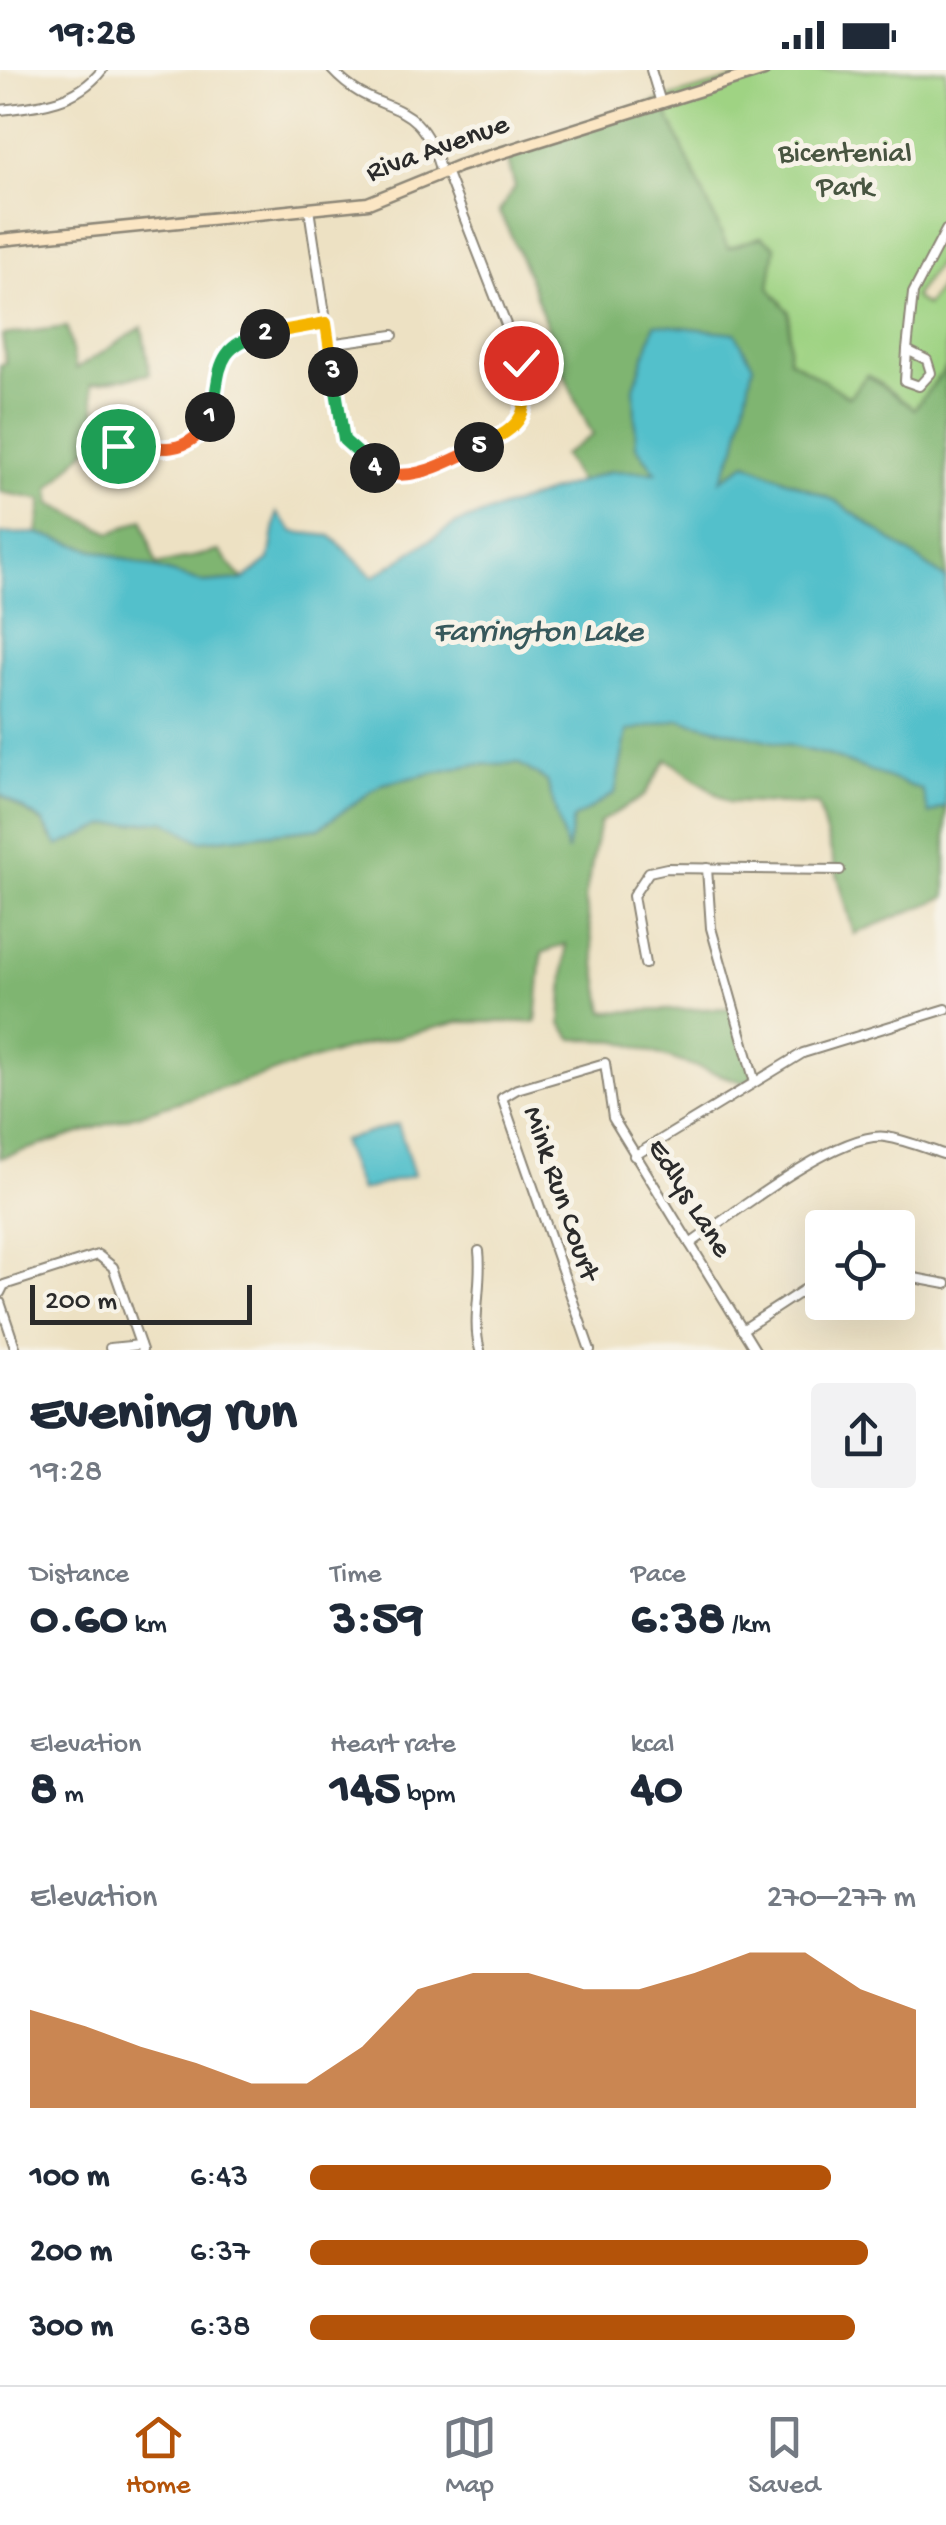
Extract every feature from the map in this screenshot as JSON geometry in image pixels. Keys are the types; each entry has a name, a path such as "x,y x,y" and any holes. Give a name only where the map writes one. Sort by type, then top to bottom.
{"street":[{"path":"0,110 84,92 102,70"},
{"path":"309,209 344,440 382,472 413,474 512,431 523,416 526,391 521,363 433,142 418,120 346,86 332,70"},
{"path":"651,70 661,102"},
{"name":"Riva Avenue","path":"0,240 368,203 444,172 764,70"},
{"path":"907,350 928,360 931,373 919,386 906,381 907,350 913,293 946,230"},
{"path":"120,440 154,450 182,446 204,428 212,412 215,376 236,346 256,336 326,323"},
{"path":"329,344 393,335"},
{"path":"98,421 108,421 120,431 120,440 115,450 100,454 91,448 88,433 98,421"},
{"path":"708,868 716,947 754,1079"},
{"path":"645,964 633,896 649,872 708,868 840,870"},
{"path":"634,1156 754,1079 803,1053 946,1009"},
{"name":"Edlys Lane","path":"605,1063 613,1118 755,1350"},
{"name":"Mink Run Court","path":"590,1350 502,1098 517,1089 605,1063"},
{"path":"690,1244 802,1168 854,1142 883,1136 946,1155"},
{"path":"479,1251 482,1283 476,1336 480,1350"},
{"path":"0,1293 4,1286 87,1256 108,1260 141,1348 110,1348"},
{"path":"915,1278 946,1284"},
{"path":"742,1330 805,1289"},
{"path":"0,1302 16,1350"}],"green space":[{"name":"Bicentenial Park","path":"766,70 946,70 946,252 914,297 926,306 946,279 946,368 914,409 868,375 849,398 789,359 789,312 768,288 761,237 728,249 661,100"},
{"path":"661,100 728,248 761,237 775,246 769,288 789,312 789,359 849,397 867,375 914,409 946,368 946,579 836,501 746,463 720,481 611,471 579,482 563,455 593,435 499,212 515,187 507,157"},
{"path":"67,327 76,369 142,327 150,374 91,384 100,435 50,488 51,504 111,533 143,519 156,565 219,551 243,580 204,583 37,533 42,500 0,492 0,365 6,363 2,335"},
{"path":"679,719 828,755 923,790 929,813 946,806 946,897 854,934 818,805 728,802 667,759 644,796 600,822 585,898 604,1012 733,1008 754,1077 744,1083 619,1041 573,1039 561,1024 566,944 542,953 536,1022 459,1022 344,1050 0,1158 0,794 43,823 51,838 107,825 165,821 200,841 319,828 382,784 471,765 518,763 547,781 567,849 573,819 615,793 627,731"}],"water":[{"name":"Farrington Lake","path":"655,324 735,333 753,365 736,447 721,480 746,463 836,501 946,579 946,806 929,814 922,790 828,755 679,719 627,731 615,793 573,819 567,852 547,781 518,763 471,765 382,784 319,828 200,841 165,821 107,825 58,846 43,822 0,794 0,534 37,533 204,583 243,580 269,560 277,513 294,532 331,536 373,577 455,524 611,471 656,472 636,446 634,387"},
{"path":"398,1124 414,1175 360,1191 341,1141"}],"route":[{"path":"118,446 120,440 154,450 182,446 204,428 212,412 215,376 236,346 256,336 326,323 344,440 382,472 396,476 413,474 512,431 523,416 526,391 521,363"}]}
